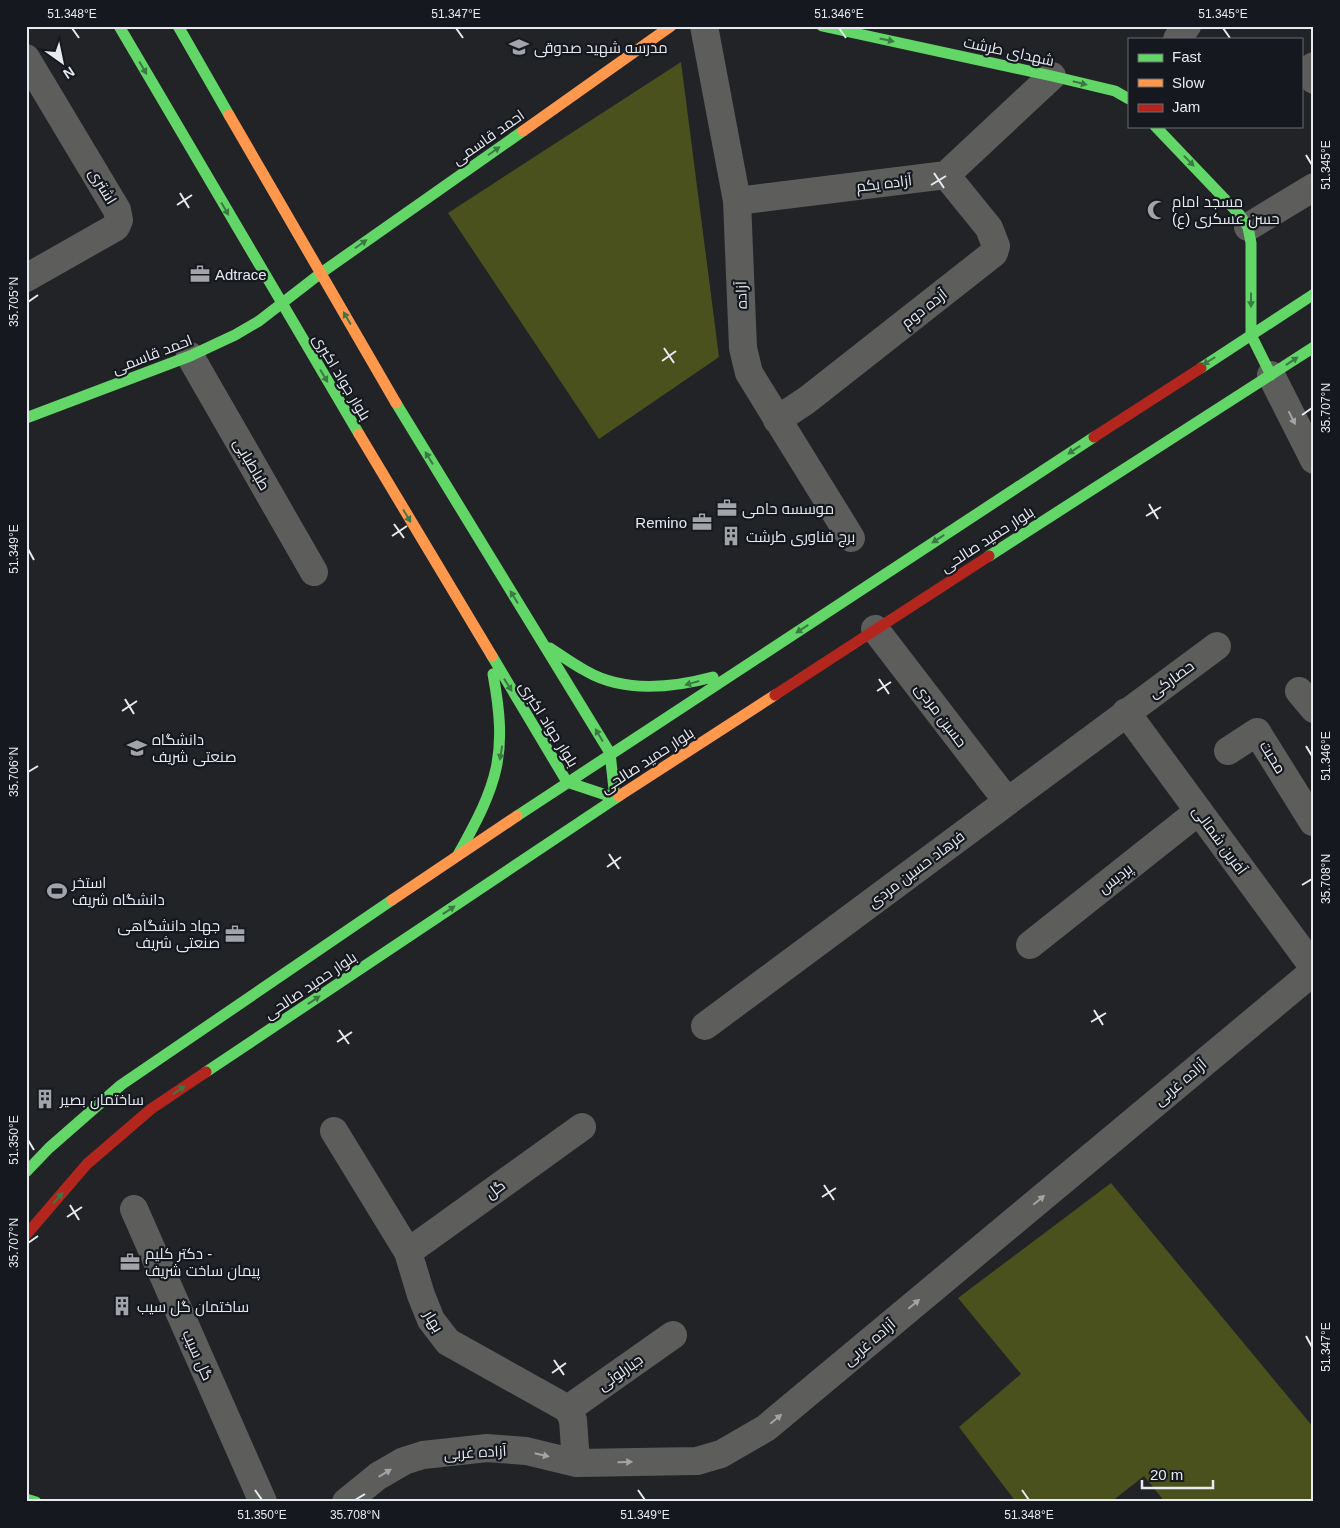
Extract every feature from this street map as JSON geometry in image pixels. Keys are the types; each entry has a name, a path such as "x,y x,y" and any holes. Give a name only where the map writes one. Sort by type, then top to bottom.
{"main road":[{"name":"بلوار جواد اکبری","path":"119,26 281,304 488,653 567,782 615,798"},
{"path":"178,26 421,445 610,753 615,798"},
{"name":"احمد قاسمی","path":"26,418 190,356 235,335 671,26"},
{"name":"شهدای طرشت","path":"822,26 1052,76 1115,91 1128,98"},
{"path":"1157,128 1239,214 1248,227 1251,243 1251,335 1271,376"},
{"name":"بلوار حمید صالحی","path":"26,1172 49,1148 121,1084 610,753 1314,294"},
{"name":"بلوار حمید صالحی","path":"26,1235 87,1164 151,1109 615,798 1314,347"},
{"path":"542,643 586,672 608,680 634,686 681,686 739,670"},
{"path":"457,857 484,808 496,776 502,750 500,710 488,653"},
{"path":"713,700 714,690 719,682"},
{"path":"722,715 730,718 740,717"},
{"path":"26,1499 36,1502"}],"street":[{"name":"آزاده","path":"704,26 737,202 743,348 749,373 850,538"},
{"path":"1178,38 1187,26"},
{"name":"اشتری","path":"26,58 117,210 119,220 116,227 26,278"},
{"path":"1314,66 1307,71 1314,80"},
{"path":"946,175 1052,76"},
{"name":"آزاده یکم","path":"737,202 946,175"},
{"name":"آزده دوم","path":"777,420 807,400 994,253 996,246 989,228 946,175"},
{"path":"1248,227 1314,187"},
{"name":"طباطبایی","path":"190,356 314,572"},
{"path":"1271,376 1314,460"},
{"name":"حسین مردی","path":"875,629 1007,801"},
{"name":"حصارکی","path":"1126,712 1217,646"},
{"name":"فرهاد حسین مردی","path":"705,1026 1126,712"},
{"name":"آفرین شمالی","path":"1126,712 1314,970"},
{"name":"محبت","path":"1228,751 1257,732 1311,814"},
{"name":"پردیس","path":"1030,945 1199,811"},
{"name":"آزاده غربی","path":"346,1502 378,1476 404,1461 423,1455 487,1448 526,1451 576,1463 697,1461 721,1454 759,1432 1314,970"},
{"name":"گل","path":"408,1252 582,1126"},
{"name":"بهار","path":"334,1131 408,1252 420,1295 431,1320 448,1342 568,1409"},
{"name":"گل سیب","path":"134,1209 263,1502"},
{"name":"جبارلوئی","path":"568,1409 673,1335"},
{"path":"568,1409 573,1420 576,1463"}],"green space":[{"path":"681,62 719,357 599,439 448,213"},
{"path":"1111,1183 1314,1428 1314,1502 1165,1502 1144,1476 1111,1502 1016,1502 959,1427 1021,1374 958,1298"}],"traffic: fast":[{"path":"119,26 359,434"},
{"path":"178,26 229,115"},
{"path":"822,26 1052,76 1115,91 1128,98"},
{"path":"1157,128 1239,214 1248,227 1251,243 1251,335 1271,375"},
{"path":"26,418 190,356 235,335 259,321 321,273 523,131"},
{"path":"1201,368 1314,294"},
{"path":"989,556 1314,347"},
{"path":"396,403 610,753 615,798 567,782 492,656"},
{"path":"517,816 1094,437"},
{"path":"550,648 586,671 616,683 665,686 713,677"},
{"path":"459,853 483,807 496,768 499,748 499,726 493,674"},
{"path":"206,1072 619,796"},
{"path":"26,1172 49,1148 121,1085 392,900"},
{"path":"26,1499 36,1502"}],"traffic: slow":[{"path":"523,131 671,26"},
{"path":"229,115 396,403"},
{"path":"359,434 492,656"},
{"path":"619,796 775,695"},
{"path":"392,900 517,816"}],"traffic: jam":[{"path":"1094,437 1201,368"},
{"path":"775,695 989,556"},
{"path":"26,1235 87,1164 151,1109 206,1072"}],"place":[{"name":"مدرسه شهید صدوقی","path":"519,47"},
{"name":"مسجد امام حسن عسکری (ع)","path":"1157,210"},
{"name":"Adtrace","path":"200,274"},
{"name":"موسسه حامی","path":"727,508"},
{"name":"Remino","path":"702,522"},
{"name":"برج فناوری طرشت","path":"731,536"},
{"name":"دانشگاه صنعتی شریف","path":"137,748"},
{"name":"استخر دانشگاه شریف","path":"57,891"},
{"name":"جهاد دانشگاهی صنعتی شریف","path":"235,934"},
{"name":"ساختمان بصیر","path":"45,1099"},
{"name":"دکتر کلیم - پیمان ساخت شریف","path":"130,1262"},
{"name":"ساختمان گل سیب","path":"122,1306"}]}
